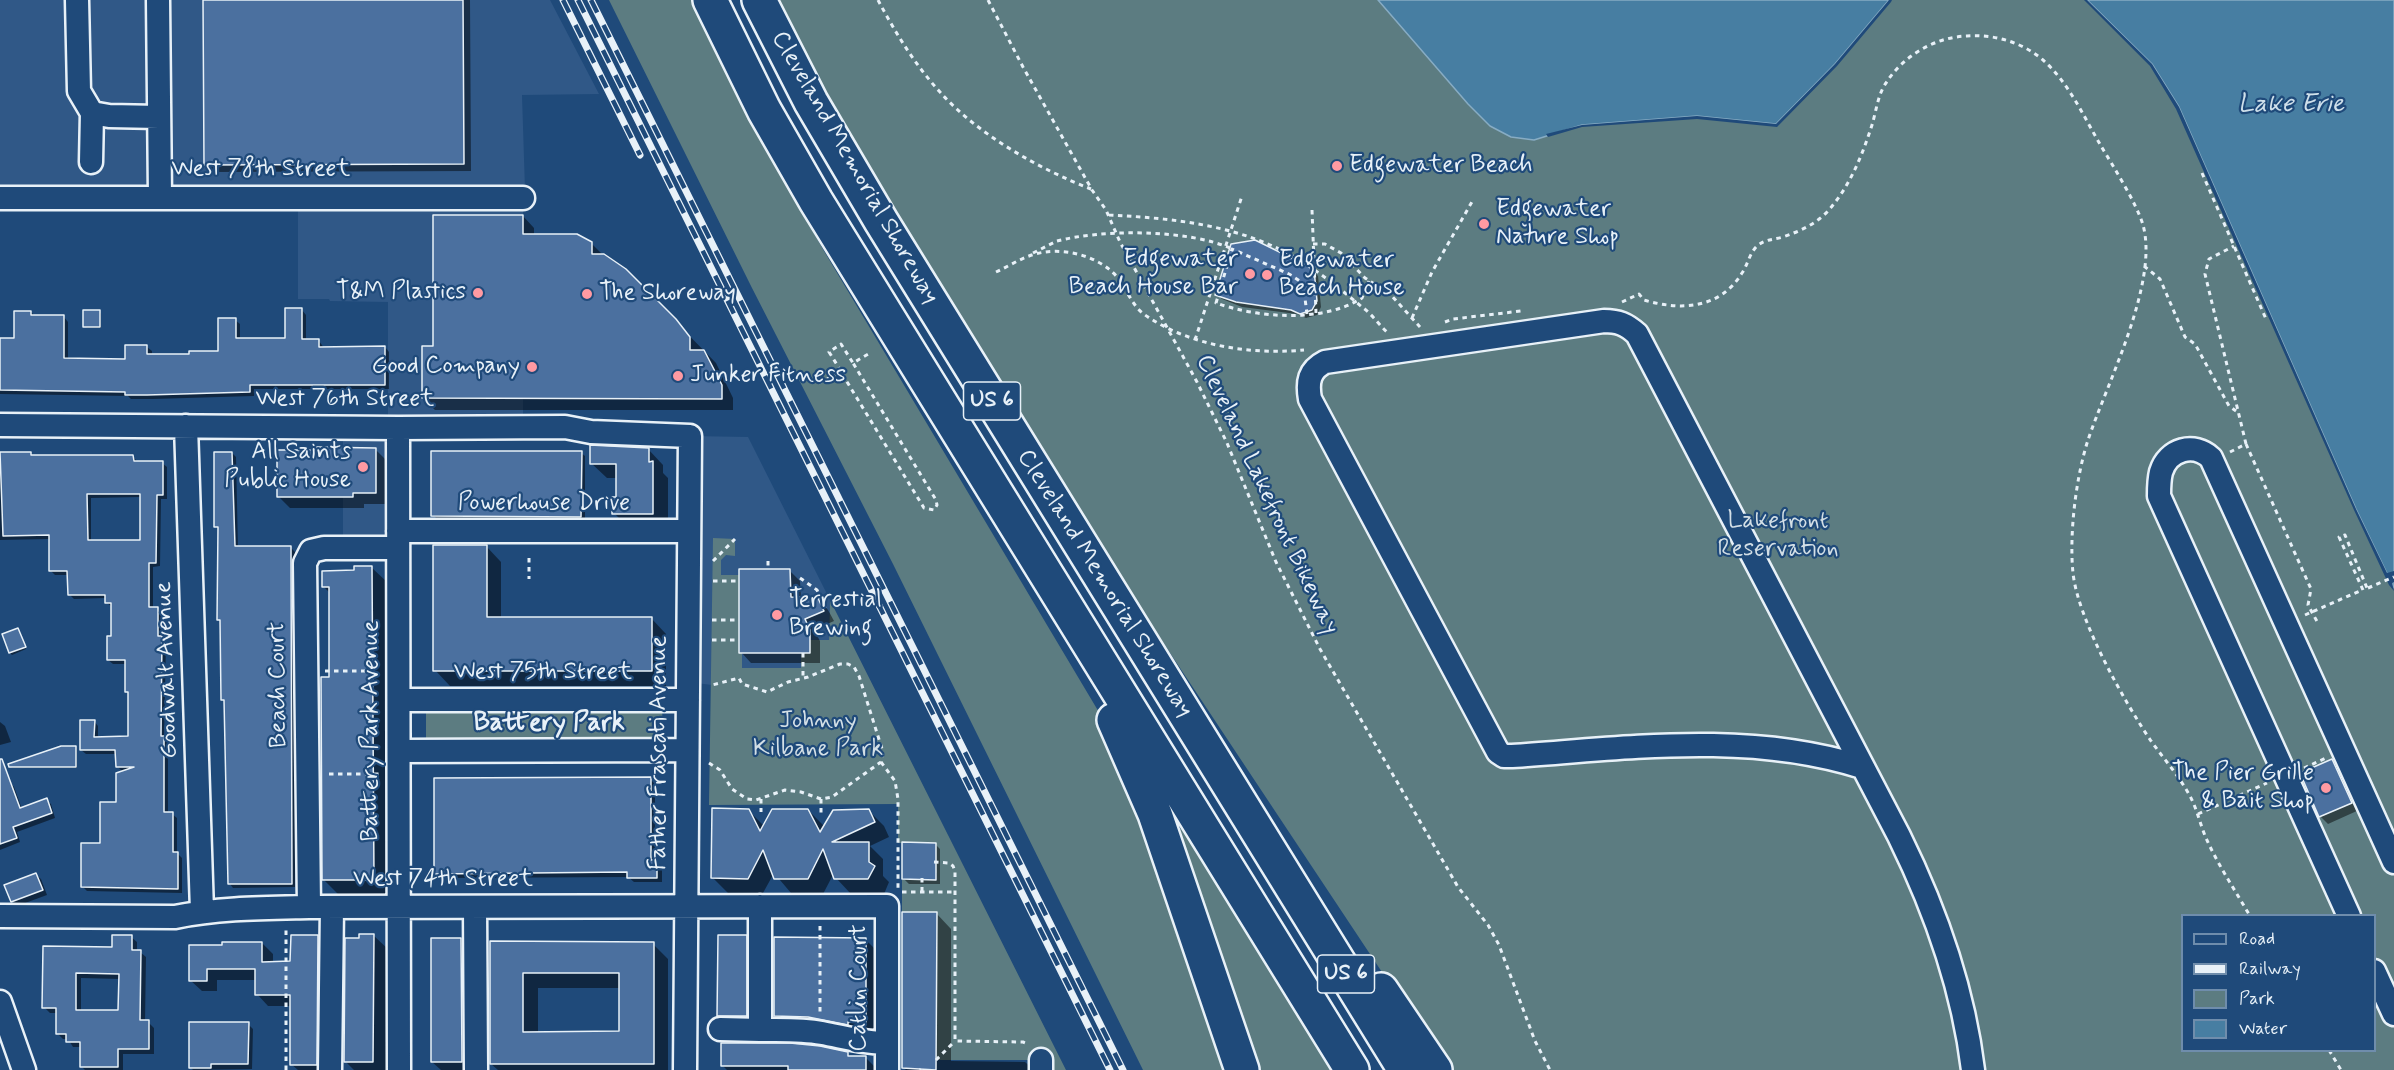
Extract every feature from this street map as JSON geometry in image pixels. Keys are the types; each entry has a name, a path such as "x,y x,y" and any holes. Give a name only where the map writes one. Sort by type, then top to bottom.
{"highway":[{"name":"Cleveland Memorial Shoreway","path":"710,0 764,110 816,201 1352,1070"},
{"name":"Cleveland Memorial Shoreway","path":"759,0 811,102 881,221 1404,1070"},
{"path":"1046,575 1146,790 1242,1070"},
{"path":"1287,879 1364,963 1435,1070"}],"street":[{"path":"77,0 79,91 92,113 91,162"},
{"path":"158,0 160,198"},
{"path":"92,113 109,116 159,117"},
{"name":"West 78th Street","path":"0,198 523,198"},
{"path":"1862,768 1843,761 1779,750 1731,745 1636,746 1512,756 1504,756 1498,752 1310,399 1309,377 1316,367 1325,362 1604,321 1617,321 1629,327 1636,334 1899,836 1935,915 1957,984 1973,1070"},
{"name":"West 76th Street","path":"0,425 565,427 591,432 690,436"},
{"name":"Goodwalt Avenue","path":"186,426 202,911"},
{"name":"Battery Park Avenue","path":"398,428 399,1070"},
{"name":"Father Frascati Avenue","path":"685,1070 690,436"},
{"path":"2349,914 2159,496 2161,471 2173,455 2195,448 2204,452 2213,461 2394,862"},
{"name":"Powerhouse Drive","path":"398,539 689,531"},
{"name":"Beach Court","path":"309,907 305,563 311,551 398,539"},
{"name":"West 75th Street","path":"399,700 688,700"},
{"path":"399,751 687,750"},
{"path":"760,906 760,1030"},
{"name":"West 74th Street","path":"0,916 175,917 202,911 309,907 886,906"},
{"name":"Catlin Court","path":"886,906 887,1070"},
{"path":"330,1070 332,907"},
{"path":"475,908 476,1070"},
{"path":"2376,975 2394,1014"},
{"path":"0,1002 24,1070"},
{"path":"720,1029 820,1033 863,1043 887,1043"}],"path":[{"path":"878,0 911,55 941,93 973,121 1029,160 1054,175 1092,190"},
{"name":"Cleveland Lakefront Bikeway","path":"988,0 1092,190 1109,215 1120,242 1197,382 1222,433 1276,562 1320,649 1458,888 1488,925 1499,945 1535,1041 1550,1070"},
{"path":"1616,304 1639,294 1644,300 1657,304 1692,307 1711,302 1731,289 1744,271 1752,252 1762,242 1784,237 1811,225 1826,213 1850,181 1866,142 1884,84 1903,63 1920,49 1953,36 1975,35 1998,38 2020,45 2038,56 2062,80 2112,163 2143,225 2145,242 2144,266 2132,322 2080,467 2075,502 2073,571 2077,594 2117,686 2190,796 2213,851 2249,914"},
{"path":"2202,173 2266,319"},
{"path":"1195,340 1242,196"},
{"path":"1412,319 1432,272 1473,200"},
{"path":"1312,210 1316,313"},
{"path":"1109,215 1192,223 1230,232 1285,252 1356,302 1392,338 1383,339"},
{"path":"996,272 1057,241 1076,236 1130,233 1167,235 1233,249 1279,269 1303,283 1307,314"},
{"path":"1313,244 1332,247 1369,281 1390,295 1425,332"},
{"path":"2234,246 2209,259 2205,274 2246,444 2311,589 2308,605 2319,625"},
{"path":"1233,249 1216,303 1243,311 1274,316 1316,313 1356,302 1366,292 1369,281"},
{"path":"1029,256 1057,252 1083,256 1101,263 1117,278 1142,314 1195,340 1255,350 1284,352 1311,350"},
{"path":"2144,266 2160,279 2185,337 2195,344 2229,406 2238,412"},
{"path":"1437,326 1453,319 1508,311 1530,312"},
{"path":"841,344 936,500 937,505 934,510 924,508 841,372 829,352 841,344"},
{"path":"853,363 870,352"},
{"path":"819,383 841,372"},
{"path":"2213,461 2246,444"},
{"path":"2363,590 2339,537 2344,535 2367,588"},
{"path":"713,561 735,538"},
{"path":"530,558 530,579"},
{"path":"768,561 768,569"},
{"path":"2286,623 2394,577"},
{"path":"800,578 817,590 827,610"},
{"path":"713,581 739,581"},
{"path":"712,620 739,620"},
{"path":"712,640 739,640"},
{"path":"803,653 803,679"},
{"path":"712,685 738,678 742,684 767,692 788,682 803,679 840,664 854,667 883,748 881,762 895,781 898,799 898,892 955,892"},
{"path":"317,671 380,671"},
{"path":"542,671 542,680"},
{"path":"2295,771 2329,757"},
{"path":"709,763 720,770 728,786 747,799 761,799 784,790 793,790 821,799 838,794 881,762"},
{"path":"328,774 381,774"},
{"path":"2198,814 2256,787"},
{"path":"761,799 761,812"},
{"path":"821,799 821,814"},
{"path":"934,862 949,863 953,866 955,892 955,1041 936,1060"},
{"path":"922,878 922,892"},
{"path":"820,906 820,1033"},
{"path":"286,924 286,1070"},
{"path":"955,1041 1023,1042 1028,1044 1038,1060"},
{"path":"2330,1052 2341,1070"}],"shaded area":[{"path":"0,0 550,0 599,94 522,95 525,190 0,195"},
{"path":"298,197 523,198 523,427 398,428 398,539 343,539 343,427 388,428 388,302 298,299"},
{"path":"690,436 748,437 830,600 829,640 810,653 801,653 801,669 712,669 712,685 688,682"}],"green space":[{"path":"609,0 691,0 760,136 824,251 1171,833 1183,827 1331,1070 1143,1070 893,564 752,288"},
{"name":"Lakefront Reservation","path":"778,0 2166,0 2394,368 2394,1070 1447,1070 1097,543 833,108"},
{"name":"Johnny Kilbane Park","path":"713,538 735,539 735,556 726,555 721,560 721,575 739,575 739,652 742,653 742,668 801,668 801,653 810,653 810,640 829,640 830,600 1066,1070 1041,1070 1040,1060 936,1060 937,912 902,912 902,880 910,880 910,878 937,880 937,873 935,873 936,843 898,843 898,804 709,805"},
{"path":"426,700 662,700 663,750 426,751"}],"water":[{"path":"1378,0 1889,0 1835,64 1776,124 1697,116 1582,125 1534,140 1511,137 1490,126 1468,104"},
{"name":"Lake Erie","path":"2087,0 2394,0 2394,588 2356,509 2179,107 2152,64"}],"pier":[{"path":"1889,0 1892,0 1837,66 1777,127 1697,119 1582,127 1548,137 1546,134 1582,125 1697,116 1776,124 1835,64"},
{"path":"2084,0 2087,0 2152,64 2179,107 2356,509 2387,573 2394,571 2394,582 2392,583 2394,591 2389,585 2354,510 2176,109 2150,66"}],"building":[{"path":"203,0 463,0 464,164 204,165"},
{"path":"433,215 523,215 523,234 577,234 592,242 592,254 604,254 626,269 676,319 690,337 690,350 704,350 722,385 722,399 422,398 422,346 433,346"},
{"name":"Edgewater Beach House","path":"1255,240 1314,269 1317,301 1312,310 1300,314 1291,310 1236,302 1215,295 1231,244"},
{"path":"285,308 302,308 302,339 319,339 319,347 385,346 385,385 250,385 250,392 147,395 125,395 125,392 0,390 0,338 14,338 14,311 31,311 31,315 64,315 64,358 125,359 125,345 147,345 147,354 218,351 218,318 236,318 236,338 285,338"},
{"path":"83,310 100,310 100,327 83,327"},
{"path":"590,445 649,448 649,462 653,461 653,514 612,514 612,497 616,497 616,464 590,464"},
{"path":"316,447 376,448 376,493 353,493 353,497 277,497 277,450 316,450"},
{"path":"431,451 582,451 581,517 431,516"},
{"path":"0,452 31,452 31,455 133,455 134,461 163,461 163,495 157,495 156,563 149,563 149,607 158,607 158,636 162,636 161,736 164,736 164,812 173,812 173,852 178,852 178,889 81,887 81,843 100,843 100,802 116,802 116,773 134,767 116,767 115,750 80,750 80,720 95,720 94,737 128,736 125,660 107,660 107,636 111,636 111,603 105,603 105,595 68,595 67,571 49,571 49,535 3,536","holes":["87,494 140,494 140,540 88,540"]},
{"path":"214,452 232,452 235,546 291,546 292,884 228,884 224,700 221,700 220,620 217,620 218,527 214,527"},
{"path":"433,545 487,545 487,617 652,617 652,671 433,671"},
{"path":"354,566 372,566 374,880 322,880 321,677 329,677 329,587 322,587 322,571 354,570"},
{"name":"Terrestial Brewing","path":"739,569 790,569 791,597 818,598 824,611 805,619 810,630 810,653 739,653"},
{"path":"18,628 26,647 9,653 2,634"},
{"path":"61,746 76,746 76,767 9,767 8,764"},
{"path":"0,759 2,759 20,808 47,798 52,813 13,827 17,838 0,844"},
{"name":"The Pier Grille & Bait Shop","path":"2332,759 2352,803 2319,817 2300,773"},
{"path":"651,777 651,860 657,860 657,878 627,878 627,872 434,874 434,778"},
{"path":"712,808 749,809 760,831 772,809 808,809 820,832 833,810 869,809 875,822 832,842 869,842 869,862 875,866 868,879 834,879 823,849 808,879 774,879 763,850 748,879 711,878"},
{"path":"902,842 936,843 936,880 902,879"},
{"path":"36,873 43,890 11,902 4,885"},
{"path":"902,912 937,912 936,1070 902,1068"},
{"path":"359,934 374,934 373,1062 344,1062 345,938 359,938"},
{"path":"112,935 132,935 132,950 141,950 140,1020 149,1020 149,1049 118,1049 118,1067 80,1067 80,1042 66,1042 66,1034 56,1034 56,1008 42,1008 43,946 112,947","holes":["76,973 119,974 118,1010 76,1010"]},
{"path":"291,935 318,935 317,1065 290,1065 290,995 255,995 255,969 207,969 207,981 189,981 189,945 262,942 262,962 290,961"},
{"path":"718,935 747,935 747,1016 717,1016"},
{"path":"774,937 866,938 866,1022 848,1022 848,1025 808,1017 774,1016"},
{"path":"431,938 461,938 462,1062 431,1062"},
{"path":"490,941 654,942 654,1064 490,1064","holes":["523,973 619,973 619,1031 523,1032"]},
{"path":"189,1022 249,1022 248,1064 211,1064 211,1068 189,1068"},
{"path":"721,1043 790,1043 820,1046 848,1052 848,1056 866,1056 866,1070 788,1070 788,1066 721,1066"}],"railway":[{"path":"563,0 640,155"},
{"path":"578,0 1110,1070"},
{"path":"591,0 1123,1070"}],"place":[{"name":"Edgewater Beach","path":"1337,166"},
{"name":"Edgewater Nature Shop","path":"1484,224"},
{"name":"Edgewater Beach House Bar","path":"1250,274"},
{"name":"Edgewater Beach House","path":"1267,275"},
{"name":"T&M Plastics","path":"478,293"},
{"name":"The Shoreway","path":"587,294"},
{"name":"Good Company","path":"532,367"},
{"name":"Junker Fitness","path":"678,376"},
{"name":"All Saints Public House","path":"363,467"},
{"name":"Terrestial Brewing","path":"777,615"},
{"name":"The Pier Grille & Bait Shop","path":"2326,788"}],"district":[{"name":"Battery Park","path":"549,725"}]}
